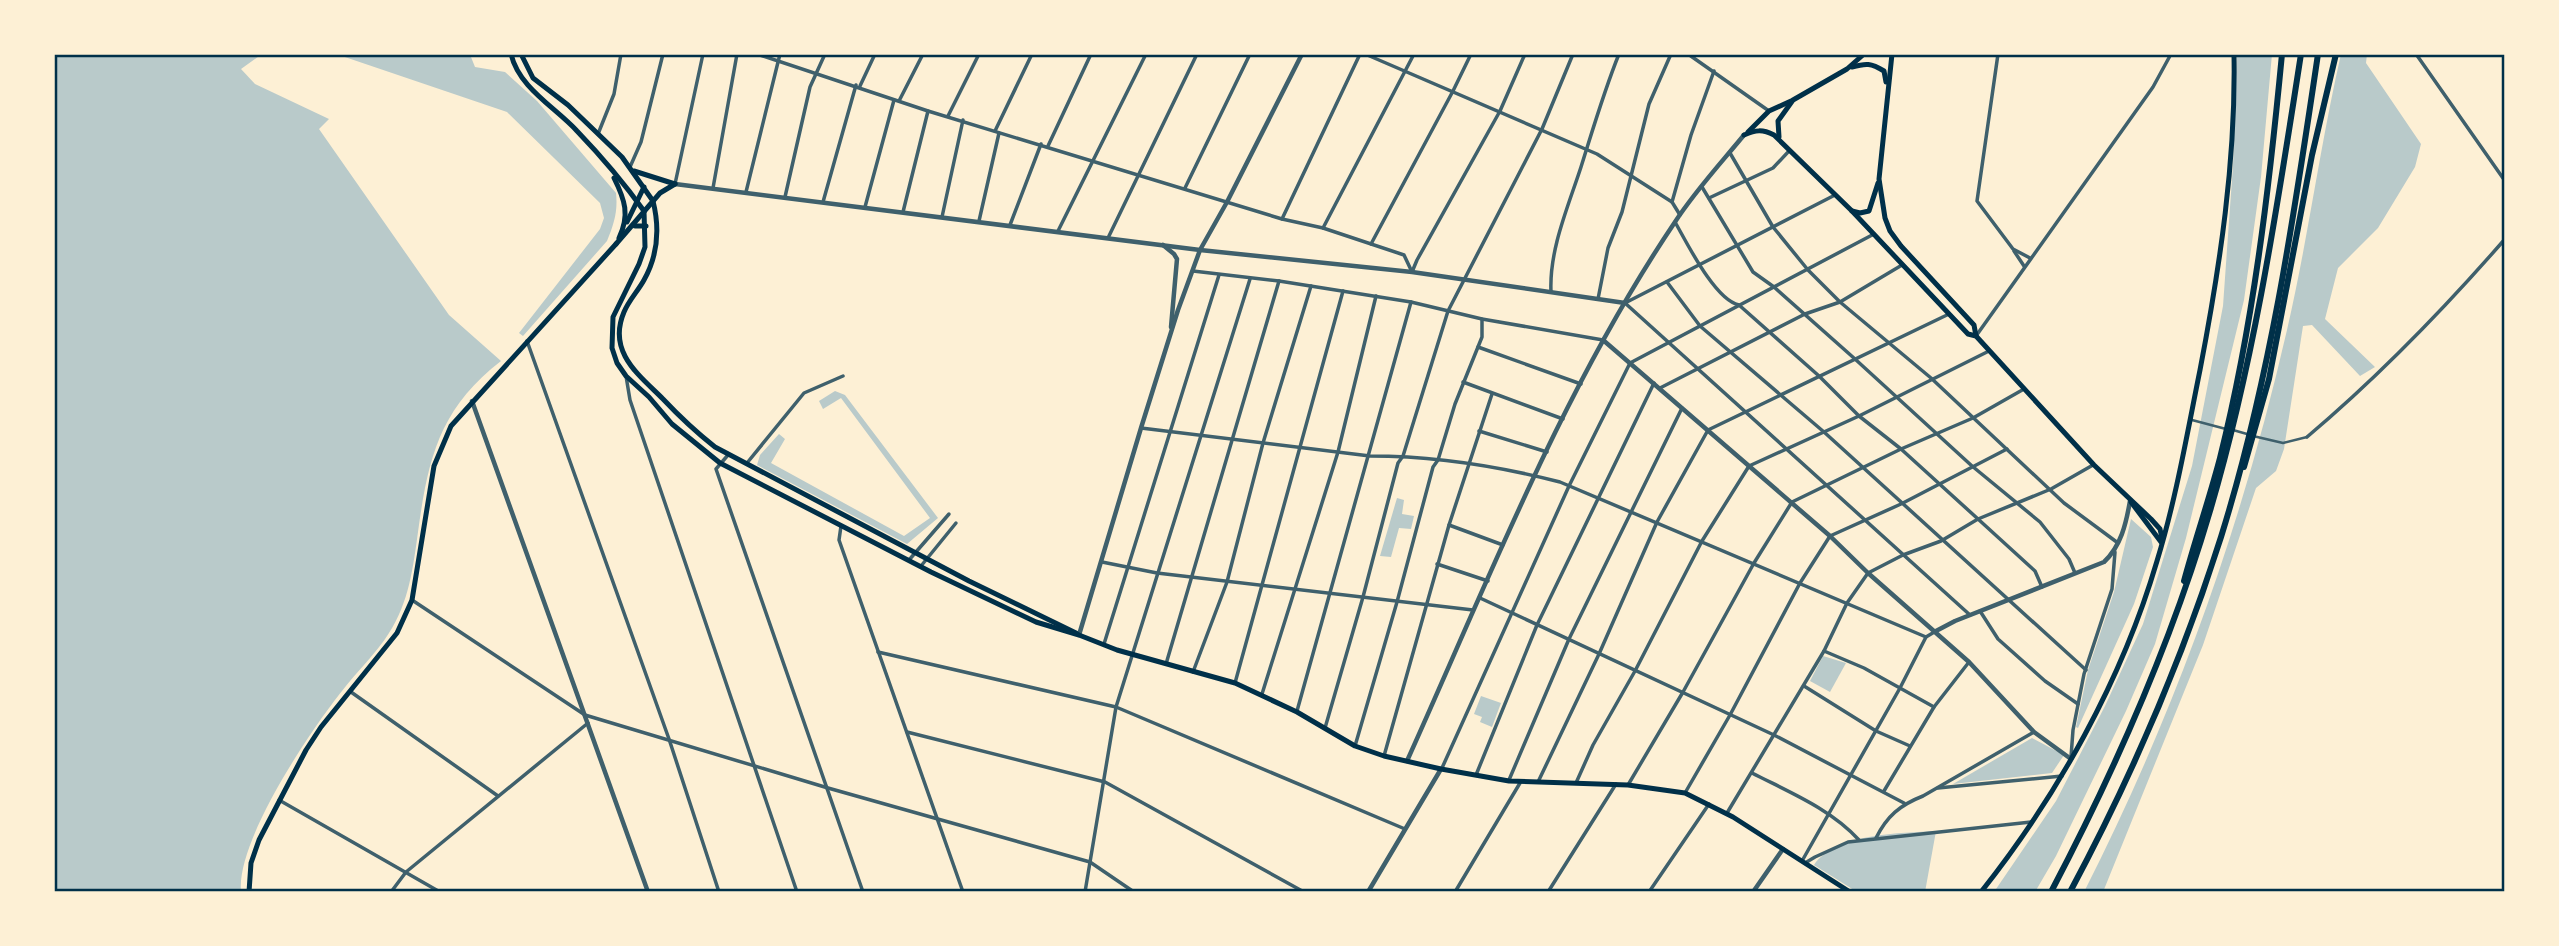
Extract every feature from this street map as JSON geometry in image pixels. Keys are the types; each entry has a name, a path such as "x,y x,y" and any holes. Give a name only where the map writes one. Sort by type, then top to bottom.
{"highway":[{"path":"2170,630 2220,458 2247,325 2268,199 2279,54"},
{"path":"2051,892 2084,829 2152,679 2210,510 2243,386 2266,273 2301,54"},
{"path":"2221,535 2263,370 2290,236 2318,54"},
{"path":"2070,892 2101,835 2158,708 2252,444 2269,379 2333,54"}],"main road":[{"path":"511,54 514,67 525,83 561,114 644,211 645,247 613,317 612,348 626,376 673,424 720,463 1036,622 1132,654 1235,683 1297,712 1355,746 1384,756 1441,769 1509,780 1616,784 1685,793 1727,813 1850,892"},
{"path":"521,54 533,78 568,105 598,134 631,169 653,201 657,218 656,250 644,279 623,315 621,344 634,373 704,438 729,454 1079,635"},
{"path":"1847,69 1864,54"},
{"path":"1892,54 1879,179 1880,197 1890,231 1974,325 1976,337"},
{"path":"1981,892 2031,822 2071,759 2104,695 2132,631 2162,544 2216,289 2227,206 2234,54"},
{"path":"1744,135 1769,111 1847,69 1865,63 1873,64 1884,71 1887,89"},
{"path":"1789,151 1778,134 1777,127 1781,116 1793,100"},
{"path":"1744,135 1765,130 1774,135 1853,211 1968,334 1976,337 2094,465 2160,529 2162,544"},
{"path":"631,169 674,184"},
{"path":"611,171 626,204 628,226"},
{"path":"1853,211 1869,211 1879,179"},
{"path":"628,226 644,187 658,180"},
{"path":"249,892 251,863 279,800 321,727 397,633 412,600 434,466 451,426 615,244 628,226 660,193 674,184"},
{"path":"628,226 646,226"}],"street":[{"path":"598,134 614,94 621,54"},
{"path":"631,169 641,142 663,54"},
{"path":"703,54 674,184 1200,250 1412,272 1625,303 1969,615"},
{"path":"713,188 737,54"},
{"path":"757,54 928,111 1282,219 1323,228 1404,255 1412,272"},
{"path":"746,192 779,54"},
{"path":"785,197 810,87 825,54"},
{"path":"823,202 858,86 875,54"},
{"path":"865,207 897,100 923,54"},
{"path":"948,116 979,54"},
{"path":"979,221 997,132 1032,54"},
{"path":"1048,146 1091,54"},
{"path":"1058,231 1146,54"},
{"path":"1108,238 1197,54"},
{"path":"1185,188 1250,54"},
{"path":"1079,635 1141,428 1200,250 1302,54"},
{"path":"1282,219 1363,54 1587,149 1672,202 1680,215"},
{"path":"1323,228 1414,54"},
{"path":"1371,244 1471,54"},
{"path":"1412,272 1500,111 1525,54"},
{"path":"1325,728 1398,463 1403,456 1448,311 1542,129 1573,54"},
{"path":"1551,292 1550,271 1605,89 1619,54"},
{"path":"1598,299 1608,247 1622,212 1648,104 1671,54"},
{"path":"1688,54 1769,111"},
{"path":"1998,54 1977,201 2024,266"},
{"path":"1976,337 2153,87 2171,54"},
{"path":"2416,54 2505,181"},
{"path":"1672,202 1691,135 1714,71"},
{"path":"903,212 928,111"},
{"path":"942,217 963,120"},
{"path":"1407,761 1535,476 1603,340 1675,221 1744,135"},
{"path":"1010,225 1041,144"},
{"path":"1709,198 1773,168 1789,151"},
{"path":"1730,153 1773,227 1808,270 1840,302 1931,378 2081,517 2118,543"},
{"path":"1703,187 1753,272 1805,314 1972,466 2040,522 2069,559 2075,573"},
{"path":"1625,303 1835,195"},
{"path":"1675,221 1699,265 1730,303 1739,306 1819,376 1859,416 1901,449 1978,519 2035,572 2042,587"},
{"path":"1368,892 1441,769 1569,485 1630,363 1874,234"},
{"path":"2190,420 2283,443 2307,437 2348,402 2505,239"},
{"path":"1162,244 1177,259 1169,340"},
{"path":"2013,249 2030,258"},
{"path":"1660,388 1805,314 1840,302 1904,264"},
{"path":"1193,271 1376,296 1482,319 1603,340 1830,536 1969,662 2034,732 2071,759 2078,704 2112,589 2115,552 2126,524 2130,501"},
{"path":"1104,644 1219,275"},
{"path":"1085,892 1116,707 1250,279"},
{"path":"1166,664 1279,281"},
{"path":"1667,282 1700,326 1824,432 2086,670"},
{"path":"1193,672 1227,582 1264,443 1311,286"},
{"path":"1235,683 1343,291"},
{"path":"1262,694 1338,452 1376,296"},
{"path":"1297,712 1332,594 1411,302"},
{"path":"1538,782 1599,654 1657,522 1709,430 1949,314"},
{"path":"1355,746 1433,467 1438,460 1463,382 1482,337 1482,319"},
{"path":"527,341 668,739 719,892"},
{"path":"1478,347 1581,384"},
{"path":"1576,783 1593,745 1635,671 1702,541 1749,466 1787,451 1989,351"},
{"path":"626,376 634,412 797,892"},
{"path":"747,463 804,393 844,376"},
{"path":"1463,382 1564,419"},
{"path":"1476,775 1537,625 1654,383"},
{"path":"1628,785 1754,563 1792,502 1901,449 1973,418 2024,389"},
{"path":"1384,756 1437,564 1492,394"},
{"path":"472,400 648,892"},
{"path":"1509,780 1569,639 1682,408"},
{"path":"1141,428 1370,456 1403,456 1468,463 1569,485 1926,637"},
{"path":"1479,431 1547,452"},
{"path":"1685,793 1800,583 1830,536 1901,504 2007,449"},
{"path":"729,454 716,470 863,892"},
{"path":"1727,813 1824,652 1847,603 1868,573 1903,555 1941,541 1978,519 2015,502 2051,489 2094,465"},
{"path":"787,497 793,488"},
{"path":"909,559 949,514"},
{"path":"921,566 956,523"},
{"path":"841,524 839,540 963,892"},
{"path":"1449,525 1504,545"},
{"path":"1804,862 1926,637 1969,615 2104,562 2115,552"},
{"path":"1102,562 1192,578 1475,611"},
{"path":"1437,564 1488,581"},
{"path":"1480,598 1774,735 1904,803"},
{"path":"412,600 585,715 828,788 1090,862 1134,892"},
{"path":"1980,611 1998,639 2045,681 2078,704"},
{"path":"878,652 1116,707 1406,830"},
{"path":"1824,652 1864,668 1934,707"},
{"path":"1884,791 1934,707 1969,662"},
{"path":"1804,686 1875,731 1910,746"},
{"path":"351,692 498,796"},
{"path":"391,892 406,872 588,723"},
{"path":"907,732 1105,782 1304,892"},
{"path":"1876,838 1884,823 1904,803 1936,788 2034,732"},
{"path":"1751,773 1829,814 1846,825 1859,840"},
{"path":"1936,788 2062,776"},
{"path":"1455,892 1521,781"},
{"path":"1548,892 1616,784"},
{"path":"279,800 440,892"},
{"path":"1649,892 1709,804"},
{"path":"1804,862 1836,846 1859,840 2031,822"},
{"path":"1754,892 1783,849"}],"shaded area":[{"path":"54,54 262,54 241,69 255,84 329,119 319,129 449,315 501,361 463,398 440,437 426,481 412,572 396,621 384,641 328,709 278,787 250,845 243,870 241,892 54,892"},
{"path":"336,54 457,54 471,57 475,67 505,72 537,101 616,193 615,217 607,241 523,336 519,333 600,229 604,218 600,203 507,112"},
{"path":"2237,54 2272,54 2261,177 2244,300 2186,538 2155,644 2056,856 2035,892 1994,892 2056,801 2105,706 2143,624 2192,466 2223,306 2233,165"},
{"path":"2341,54 2367,54 2366,63 2421,144 2415,167 2378,228 2338,268 2325,319 2375,367 2360,376 2312,325 2303,326 2284,449 2276,471 2256,488 2203,645 2103,892 2084,892 2148,756 2203,617 2227,547 2269,403 2287,330"},
{"path":"835,391 845,395 938,518 907,544 757,465 760,455 779,434 785,439 771,463 904,536 930,518 841,398 823,409 819,401"},
{"path":"1397,498 1404,500 1402,514 1414,516 1411,529 1399,528 1391,557 1380,556"},
{"path":"2131,519 2151,537 2153,547 2134,604 2078,728 2076,727 2088,670 2114,592"},
{"path":"1823,656 1846,663 1830,692 1810,681"},
{"path":"1481,696 1501,703 1492,727 1480,722 1482,717 1474,714"},
{"path":"2032,738 2064,755 2052,773 1953,784"},
{"path":"1936,831 1925,892 1857,892 1814,865 1824,854 1853,841 1888,834"}]}
